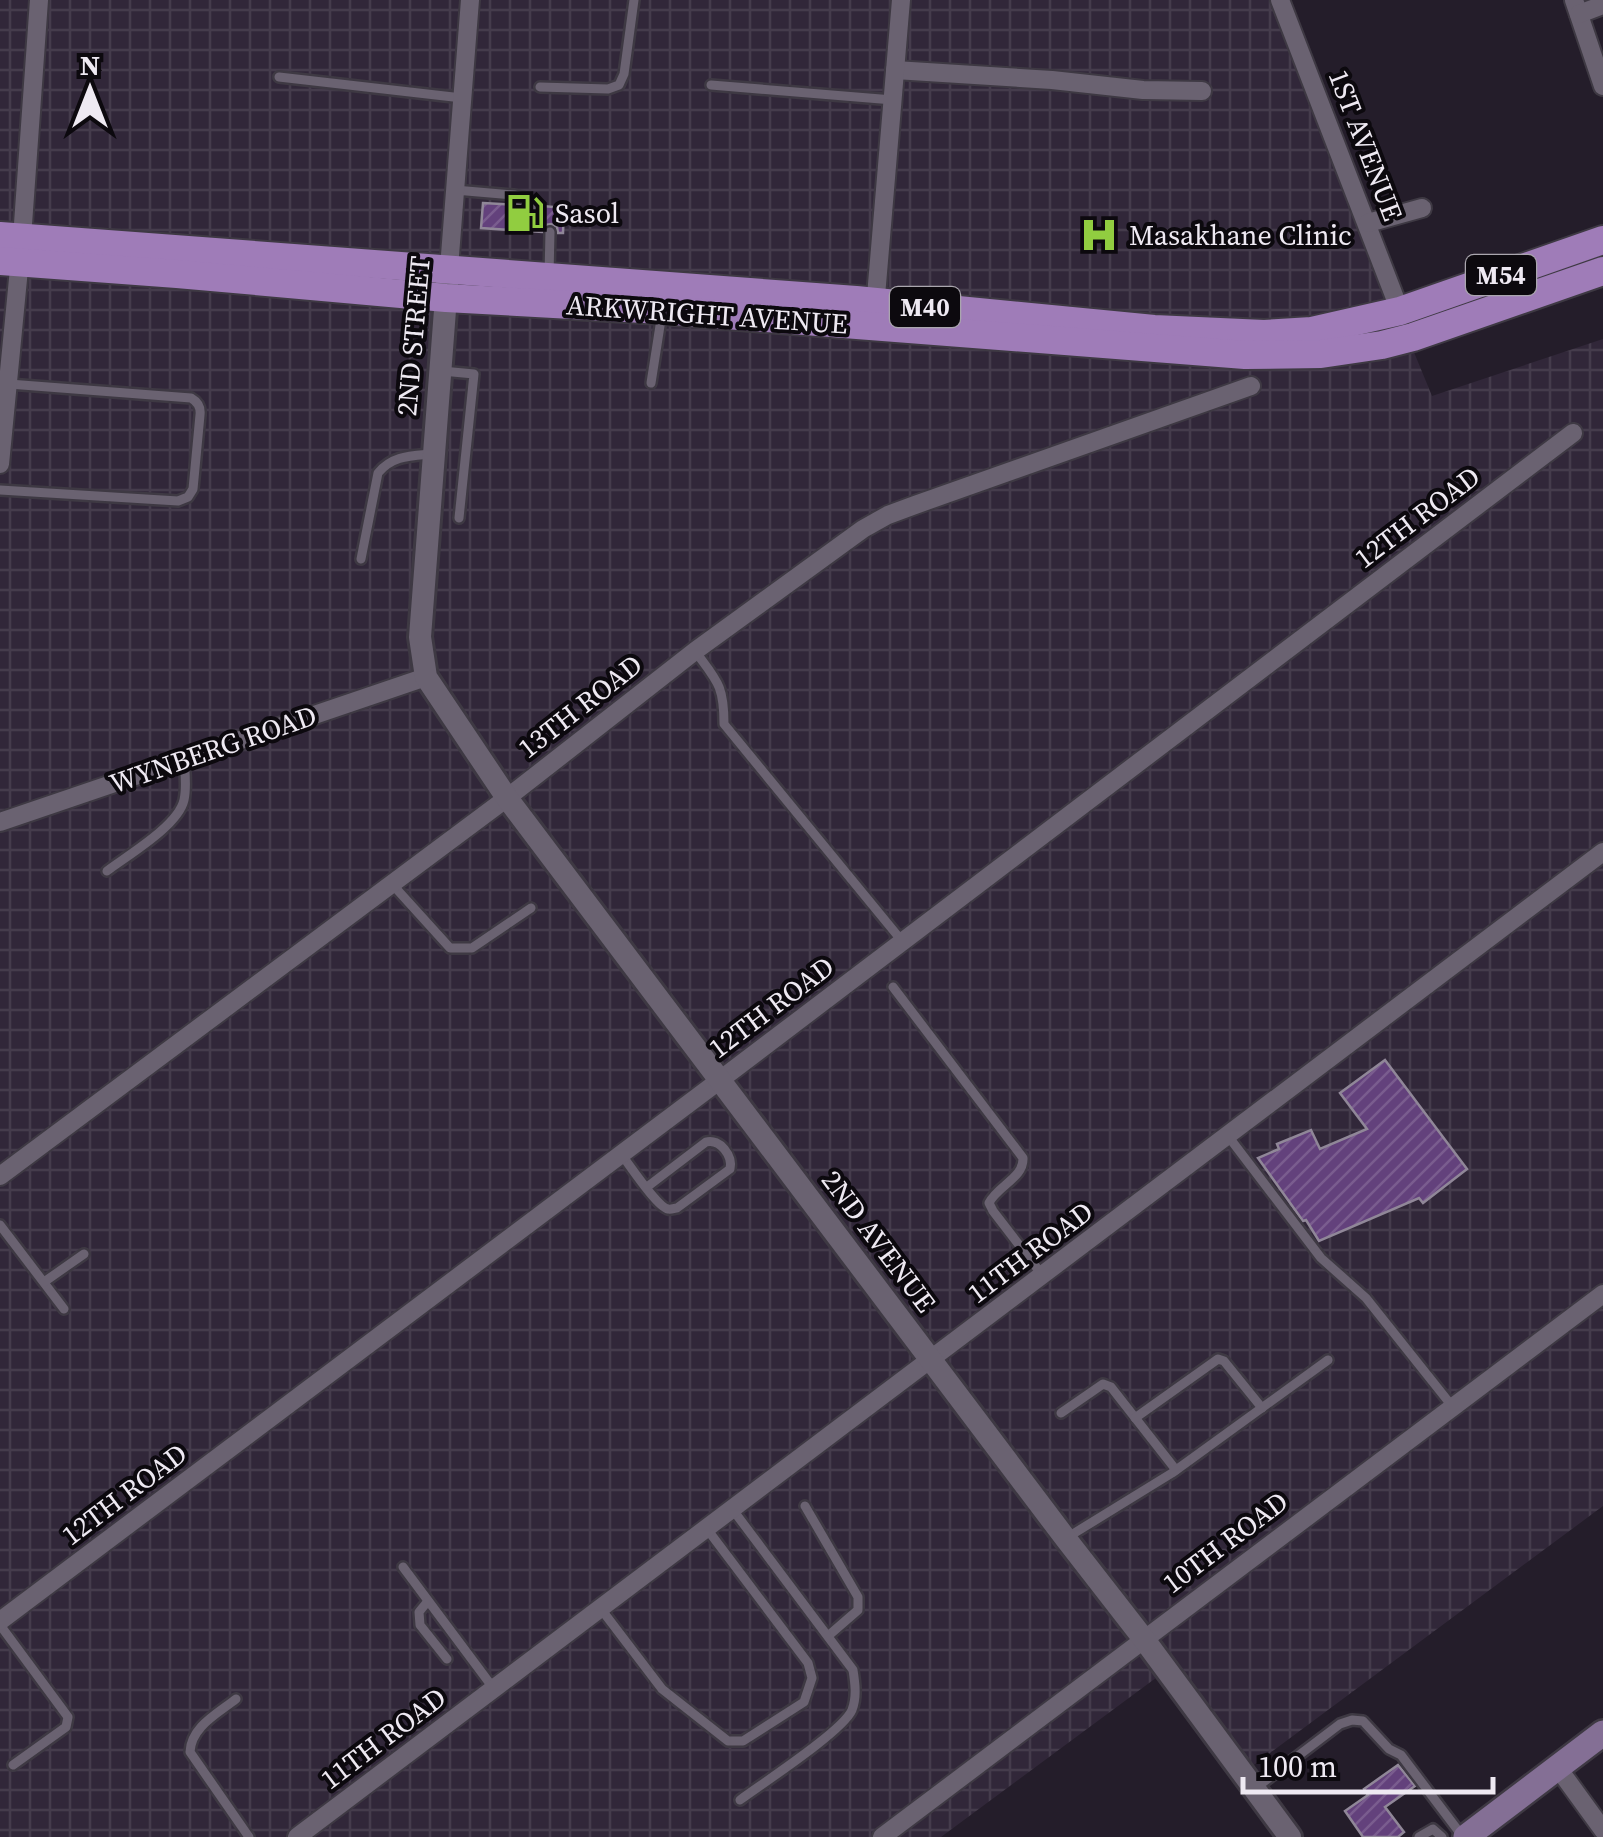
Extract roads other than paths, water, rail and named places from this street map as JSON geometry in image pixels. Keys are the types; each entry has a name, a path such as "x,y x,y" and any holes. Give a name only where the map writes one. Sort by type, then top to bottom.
{"main road":[{"name":"M54","path":"1400,311 1603,240"},
{"name":"ARKWRIGHT AVENUE","path":"10,250 449,268 1273,356 1352,351 1413,336"},
{"name":"ARKWRIGHT AVENUE","path":"10,250 177,274 446,298 662,310 875,314 1264,334 1312,331 1400,311"},
{"name":"M54","path":"1413,336 1603,272"},
{"path":"1464,1837 1603,1734"}],"street":[{"path":"0,464 8,384 10,250 40,0"},
{"name":"2ND STREET","path":"426,677 420,637 470,0"},
{"path":"875,314 901,0"},
{"name":"1ST AVENUE","path":"1280,0 1400,311"},
{"path":"1603,6 1576,7 1603,86"},
{"path":"896,70 1143,90 1202,91"},
{"path":"1368,223 1422,208"},
{"name":"13TH ROAD","path":"0,1176 507,798 695,651 863,529 888,515 1252,386"},
{"name":"12TH ROAD","path":"0,1623 1574,433"},
{"name":"WYNBERG ROAD","path":"0,822 426,677"},
{"name":"2ND AVENUE","path":"426,677 507,798 1144,1638 1290,1837"},
{"name":"11TH ROAD","path":"298,1837 1603,852"},
{"name":"10TH ROAD","path":"882,1837 1603,1294"},
{"path":"1558,1768 1603,1830"}],"lane":[{"path":"540,87 608,89 619,85 624,74 634,0"},
{"path":"279,77 462,98"},
{"path":"711,85 893,100"},
{"path":"455,190 514,195 535,206"},
{"path":"549,277 550,232"},
{"path":"651,383 662,310"},
{"path":"441,371 474,374 459,518"},
{"path":"0,490 178,501 188,497 193,489 201,409 191,398 8,384"},
{"path":"361,559 378,473 395,459 433,454"},
{"path":"695,651 718,684 725,702 724,724 902,942"},
{"path":"107,871 178,814 184,800 184,759"},
{"path":"392,884 450,948 472,948 531,908"},
{"path":"893,987 1023,1158 1020,1171 992,1196 990,1203 1044,1276"},
{"path":"1228,1136 1321,1258 1366,1298 1452,1406"},
{"path":"621,1154 662,1207 668,1210 677,1208 730,1169 730,1158 718,1142 706,1142 647,1187"},
{"path":"0,1225 64,1309"},
{"path":"44,1282 84,1254"},
{"path":"1135,1418 1218,1360 1224,1361 1262,1408"},
{"path":"1066,1539 1176,1470 1328,1360"},
{"path":"1061,1412 1103,1384 1111,1387 1176,1470"},
{"path":"804,1506 858,1597 858,1610 828,1636"},
{"path":"733,1510 853,1670 854,1702 844,1723 740,1800"},
{"path":"601,1609 662,1689 728,1740 743,1740 760,1732 804,1702 812,1678 808,1664 707,1529"},
{"path":"403,1568 494,1689"},
{"path":"428,1601 419,1612 420,1624 446,1659"},
{"path":"0,1623 68,1717 66,1726 12,1764"},
{"path":"236,1699 195,1732 190,1752 249,1837"},
{"path":"1254,1789 1340,1724 1364,1721 1389,1749 1401,1755 1464,1837"},
{"path":"1419,1837 1433,1828 1442,1837"}],"place":[{"name":"Sasol","path":"525,213"},
{"name":"Masakhane Clinic","path":"1099,235"}]}
